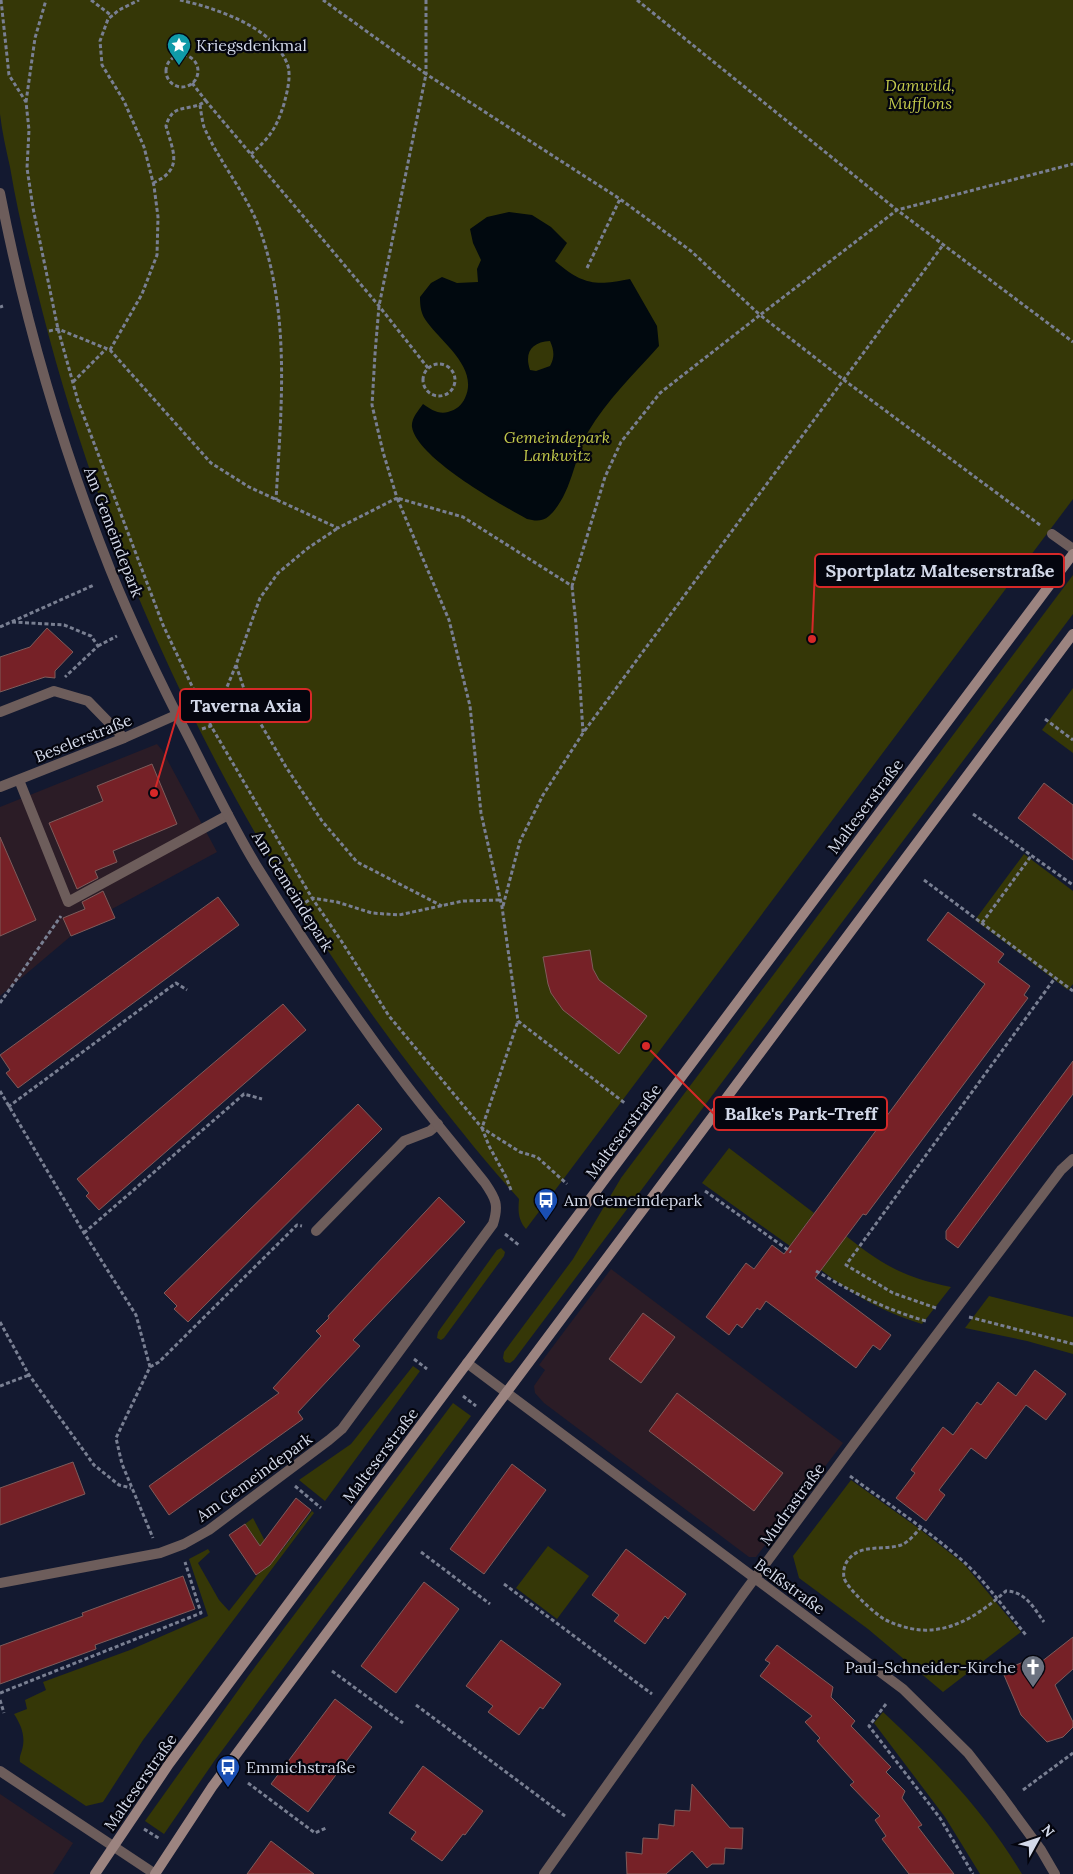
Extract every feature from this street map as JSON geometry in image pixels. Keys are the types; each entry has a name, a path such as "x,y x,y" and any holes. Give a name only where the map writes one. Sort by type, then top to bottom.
{"main road":[{"name":"Malteserstraße","path":"95,1874 169,1764 1073,554"},
{"path":"155,1874 212,1787 1073,634"}],"street":[{"name":"Am Gemeindepark","path":"0,193 33,334 62,433 97,535 138,634 176,715 228,815 288,914 402,1080 486,1183 495,1197 497,1211 493,1224 342,1429 209,1530 184,1544 160,1554 0,1583"},
{"path":"1052,534 1073,549"},
{"path":"0,712 54,691 88,701 124,738"},
{"name":"Beselerstraße","path":"0,787 124,738 176,715"},
{"path":"19,780 68,902 228,815"},
{"path":"316,1231 404,1141 430,1131 438,1124"},
{"name":"Mudrastraße","path":"544,1874 755,1579 969,1291 1061,1170 1073,1159"},
{"name":"Belßstraße","path":"467,1363 903,1689 968,1753 1041,1850 1055,1874"},
{"path":"0,1771 155,1874"}],"path":[{"path":"1,0 9,75 26,102"},
{"path":"46,0 35,38 26,102 29,130 28,168 33,208 58,329 73,382 163,625 211,726 312,898 389,1016 482,1128 520,1152 537,1157 567,1184"},
{"path":"91,0 112,16"},
{"path":"110,350 142,294 157,255 158,217 153,183 144,147 124,101 102,65 100,41 108,19 119,10 139,0"},
{"path":"180,0 232,16 267,37 282,54 288,67 287,92 280,118 270,138 251,154"},
{"path":"323,0 426,74 620,199 691,251 760,315 844,380 1052,534"},
{"path":"426,0 426,74 379,306 372,405 383,452 397,498 449,620 470,706 481,813 502,907 518,1021 482,1128 489,1146 506,1176 513,1195"},
{"path":"637,0 897,210 1073,342"},
{"path":"185,55 196,62 198,75 192,83 183,87 176,86 171,82 167,77 166,70 172,59 185,55"},
{"path":"192,83 379,306 428,368"},
{"path":"153,183 165,178 172,167 175,156 174,146 166,126 171,114 176,110 200,105 206,101"},
{"path":"200,105 204,126 260,229 272,269 282,337 282,387 276,500"},
{"path":"583,733 572,586 605,477 621,442 660,393 897,210 1073,164"},
{"path":"587,268 620,199"},
{"path":"502,907 520,841 543,795 583,733 943,245"},
{"path":"33,334 58,329 110,350 211,463 236,480 338,528"},
{"path":"73,382 106,348"},
{"path":"434,364 442,364 450,368 455,375 455,384 451,392 444,396 435,396 428,392 423,386 423,377 428,368 434,364"},
{"path":"211,726 236,665 260,598 278,573 308,548 338,528 397,498 463,517 572,586"},
{"path":"0,627 94,585"},
{"path":"12,622 64,625 91,636 98,646"},
{"path":"54,691 60,681 98,646 117,636"},
{"path":"236,665 249,704 286,767 322,821 357,862 442,906"},
{"path":"1045,719 1073,740"},
{"path":"196,730 211,726"},
{"path":"973,814 1073,885"},
{"path":"982,923 1031,856"},
{"path":"924,880 1073,991"},
{"path":"288,914 312,898 337,902 372,913 399,915 463,901 500,900"},
{"path":"0,1003 58,921 68,902"},
{"path":"938,1308 893,1292 846,1265 1055,978"},
{"path":"8,1107 176,983 187,990"},
{"path":"518,1021 626,1104"},
{"path":"0,1091 84,1233 136,1315 150,1367"},
{"path":"84,1233 244,1094 262,1098"},
{"path":"706,1191 791,1252"},
{"path":"160,1554 131,1488 122,1464 116,1438 150,1367 159,1362 297,1225 316,1231"},
{"path":"505,1234 508,1228"},
{"path":"501,1231 520,1246"},
{"path":"816,1271 865,1299 902,1314 928,1321"},
{"path":"968,1317 1073,1344"},
{"path":"0,1322 29,1375 94,1465 119,1485 131,1488"},
{"path":"0,1386 29,1375"},
{"path":"458,1393 479,1409"},
{"path":"850,1476 922,1527 965,1563 1026,1635"},
{"path":"293,1484 322,1508"},
{"path":"922,1527 904,1544 887,1548 864,1549 854,1553 846,1562 844,1570 845,1580 855,1593 883,1618 900,1626 921,1630 943,1628 963,1622 1006,1591 1016,1592 1024,1596 1044,1622"},
{"path":"421,1552 490,1604"},
{"path":"0,1692 200,1613 184,1557"},
{"path":"504,1584 652,1695"},
{"path":"332,1671 403,1723"},
{"path":"0,1700 4,1713"},
{"path":"886,1704 869,1726 940,1818 974,1874"},
{"path":"416,1705 566,1816"},
{"path":"1022,1790 1073,1753"},
{"path":"248,1783 316,1833 326,1828"},
{"path":"140,1826 162,1840"}],"shaded area":[{"path":"509,212 532,215 551,227 567,243 555,261 574,275 590,282 607,283 630,279 657,326 659,346 621,387 595,420 583,442 563,498 549,516 536,521 527,519 498,503 443,466 417,439 412,427 414,418 423,404 435,411 445,413 456,409 465,398 468,387 467,376 463,366 425,319 421,310 420,297 431,283 442,277 457,283 478,282 477,269 481,260 473,243 470,229 487,217","holes":["550,341 553,350 550,366 536,371 530,370 528,358 531,349 538,343"]},
{"path":"157,744 217,852 112,909 115,918 71,936 0,996 0,807"},
{"path":"611,1269 843,1443 756,1557 749,1557 544,1403 535,1393 534,1386 545,1370 539,1365"},
{"path":"0,1794 73,1843 53,1874 0,1874"}],"green space":[{"name":"Gemeindepark Lankwitz","path":"0,0 1073,0 1073,499 526,1229 519,1215 519,1199 480,1154 417,1075 354,988 295,899 240,806 190,712 146,614 106,515 71,413 29,257 0,114"},
{"path":"1073,575 1073,614 514,1360 510,1363 505,1362 503,1358 504,1352 573,1259 621,1178"},
{"path":"1073,688 1073,753 1042,730"},
{"path":"1024,854 1073,891 1073,984 1068,990 975,920"},
{"path":"729,1148 814,1213 790,1246 702,1183"},
{"path":"846,1236 883,1263 895,1269 920,1279 951,1287 922,1324 881,1308 845,1288 821,1270"},
{"path":"501,1248 505,1252 504,1256 444,1338 441,1340 437,1338 438,1332 497,1250"},
{"path":"989,1296 1073,1317 1073,1354 1027,1341 965,1328"},
{"path":"413,1366 420,1371 325,1501 299,1480 351,1444"},
{"path":"453,1403 471,1416 215,1760 164,1834 145,1821 249,1675"},
{"path":"851,1480 921,1530 964,1564 1021,1632 943,1692 868,1629 799,1578 793,1556"},
{"path":"312,1511 314,1513 143,1740 103,1802 86,1806 20,1762 23,1735 14,1714 27,1709 25,1700 46,1690 43,1682 130,1650 208,1616 189,1559 208,1549 210,1552 198,1563 219,1600 229,1611 259,1573 272,1563 245,1524 253,1518 265,1541 279,1554"},
{"path":"548,1546 589,1576 557,1619 516,1588"},
{"path":"883,1712 958,1788 992,1829 1022,1874 980,1874 945,1817 874,1723"}],"building":[{"path":"47,628 73,652 55,671 55,678 45,677 0,692 0,657 30,647"},
{"path":"152,764 177,824 113,851 117,862 95,871 98,878 77,889 49,823 103,801 97,786"},
{"path":"1044,783 1073,805 1073,860 1018,818"},
{"path":"0,837 36,920 0,936"},
{"path":"103,891 115,918 71,936 63,918 85,909 82,902"},
{"path":"218,897 239,925 18,1088 6,1073 10,1070 0,1055"},
{"path":"948,912 1004,954 998,962 1030,986 1024,995 1028,998 866,1215 863,1214 815,1278 891,1335 880,1350 873,1345 856,1368 766,1301 760,1310 757,1308 742,1328 737,1324 729,1335 706,1317 746,1263 754,1269 772,1245 784,1254 985,984 927,940"},
{"path":"590,950 593,969 599,980 647,1016 619,1054 563,1010 551,993 548,984 543,957"},
{"path":"283,1004 306,1030 99,1210 86,1196 89,1193 77,1179"},
{"path":"1073,1061 1073,1094 958,1248 946,1239 946,1231"},
{"path":"358,1104 382,1129 188,1322 174,1309 177,1306 164,1293"},
{"path":"439,1197 465,1222 353,1340 360,1346 298,1412 303,1419 169,1515 149,1486 279,1393 273,1388 321,1336 316,1331 329,1318 328,1316"},
{"path":"643,1313 675,1337 641,1383 609,1359"},
{"path":"1035,1370 1066,1394 1046,1420 1026,1405 986,1459 971,1448 939,1490 945,1495 926,1521 896,1498 915,1473 911,1470 943,1427 953,1435 977,1402 981,1405 998,1382 1016,1396"},
{"path":"677,1393 783,1473 754,1511 649,1431"},
{"path":"73,1462 85,1494 0,1525 0,1488"},
{"path":"512,1464 546,1490 484,1574 450,1549"},
{"path":"296,1498 311,1510 270,1565 256,1575 229,1535 245,1524 260,1546"},
{"path":"626,1549 686,1594 668,1619 665,1616 645,1644 614,1621 619,1615 592,1595"},
{"path":"183,1576 195,1609 95,1645 96,1649 0,1684 0,1646 83,1616 82,1613"},
{"path":"424,1582 459,1609 396,1693 361,1666"},
{"name":"Paul-Schneider-Kirche","path":"1073,1637 1073,1669 1055,1685 1073,1722 1073,1727 1063,1737 1047,1742 1021,1715 1004,1675 1016,1665 1031,1659 1036,1666"},
{"path":"501,1640 561,1684 543,1709 540,1707 519,1735 488,1712 493,1706 466,1686"},
{"path":"777,1645 833,1687 831,1697 855,1721 851,1726 891,1767 886,1772 905,1791 902,1798 922,1825 918,1827 954,1874 909,1874 882,1839 886,1836 875,1820 880,1816 850,1785 854,1782 817,1741 820,1738 805,1722 812,1716 760,1676 770,1663 765,1660"},
{"path":"335,1699 372,1727 308,1812 271,1784"},
{"path":"423,1766 483,1811 442,1861 411,1839 416,1832 389,1813"},
{"path":"692,1784 730,1828 743,1828 742,1849 725,1848 724,1864 712,1864 707,1868 692,1851 666,1874 627,1874 626,1852 642,1854 643,1838 658,1839 659,1824 674,1826 675,1810 690,1811"},
{"path":"271,1841 314,1874 247,1874"}],"place":[{"name":"Kriegsdenkmal","path":"179,66"},
{"name":"Sportplatz Malteserstraße","path":"812,639"},
{"name":"Taverna Axia","path":"154,793"},
{"name":"Balke's Park-Treff","path":"646,1046"},
{"name":"Am Gemeindepark","path":"546,1221"},
{"name":"Paul-Schneider-Kirche","path":"1033,1688"},
{"name":"Emmichstraße","path":"228,1788"}],"park label":[{"name":"Damwild, Mufflons","path":"920,94"}]}
